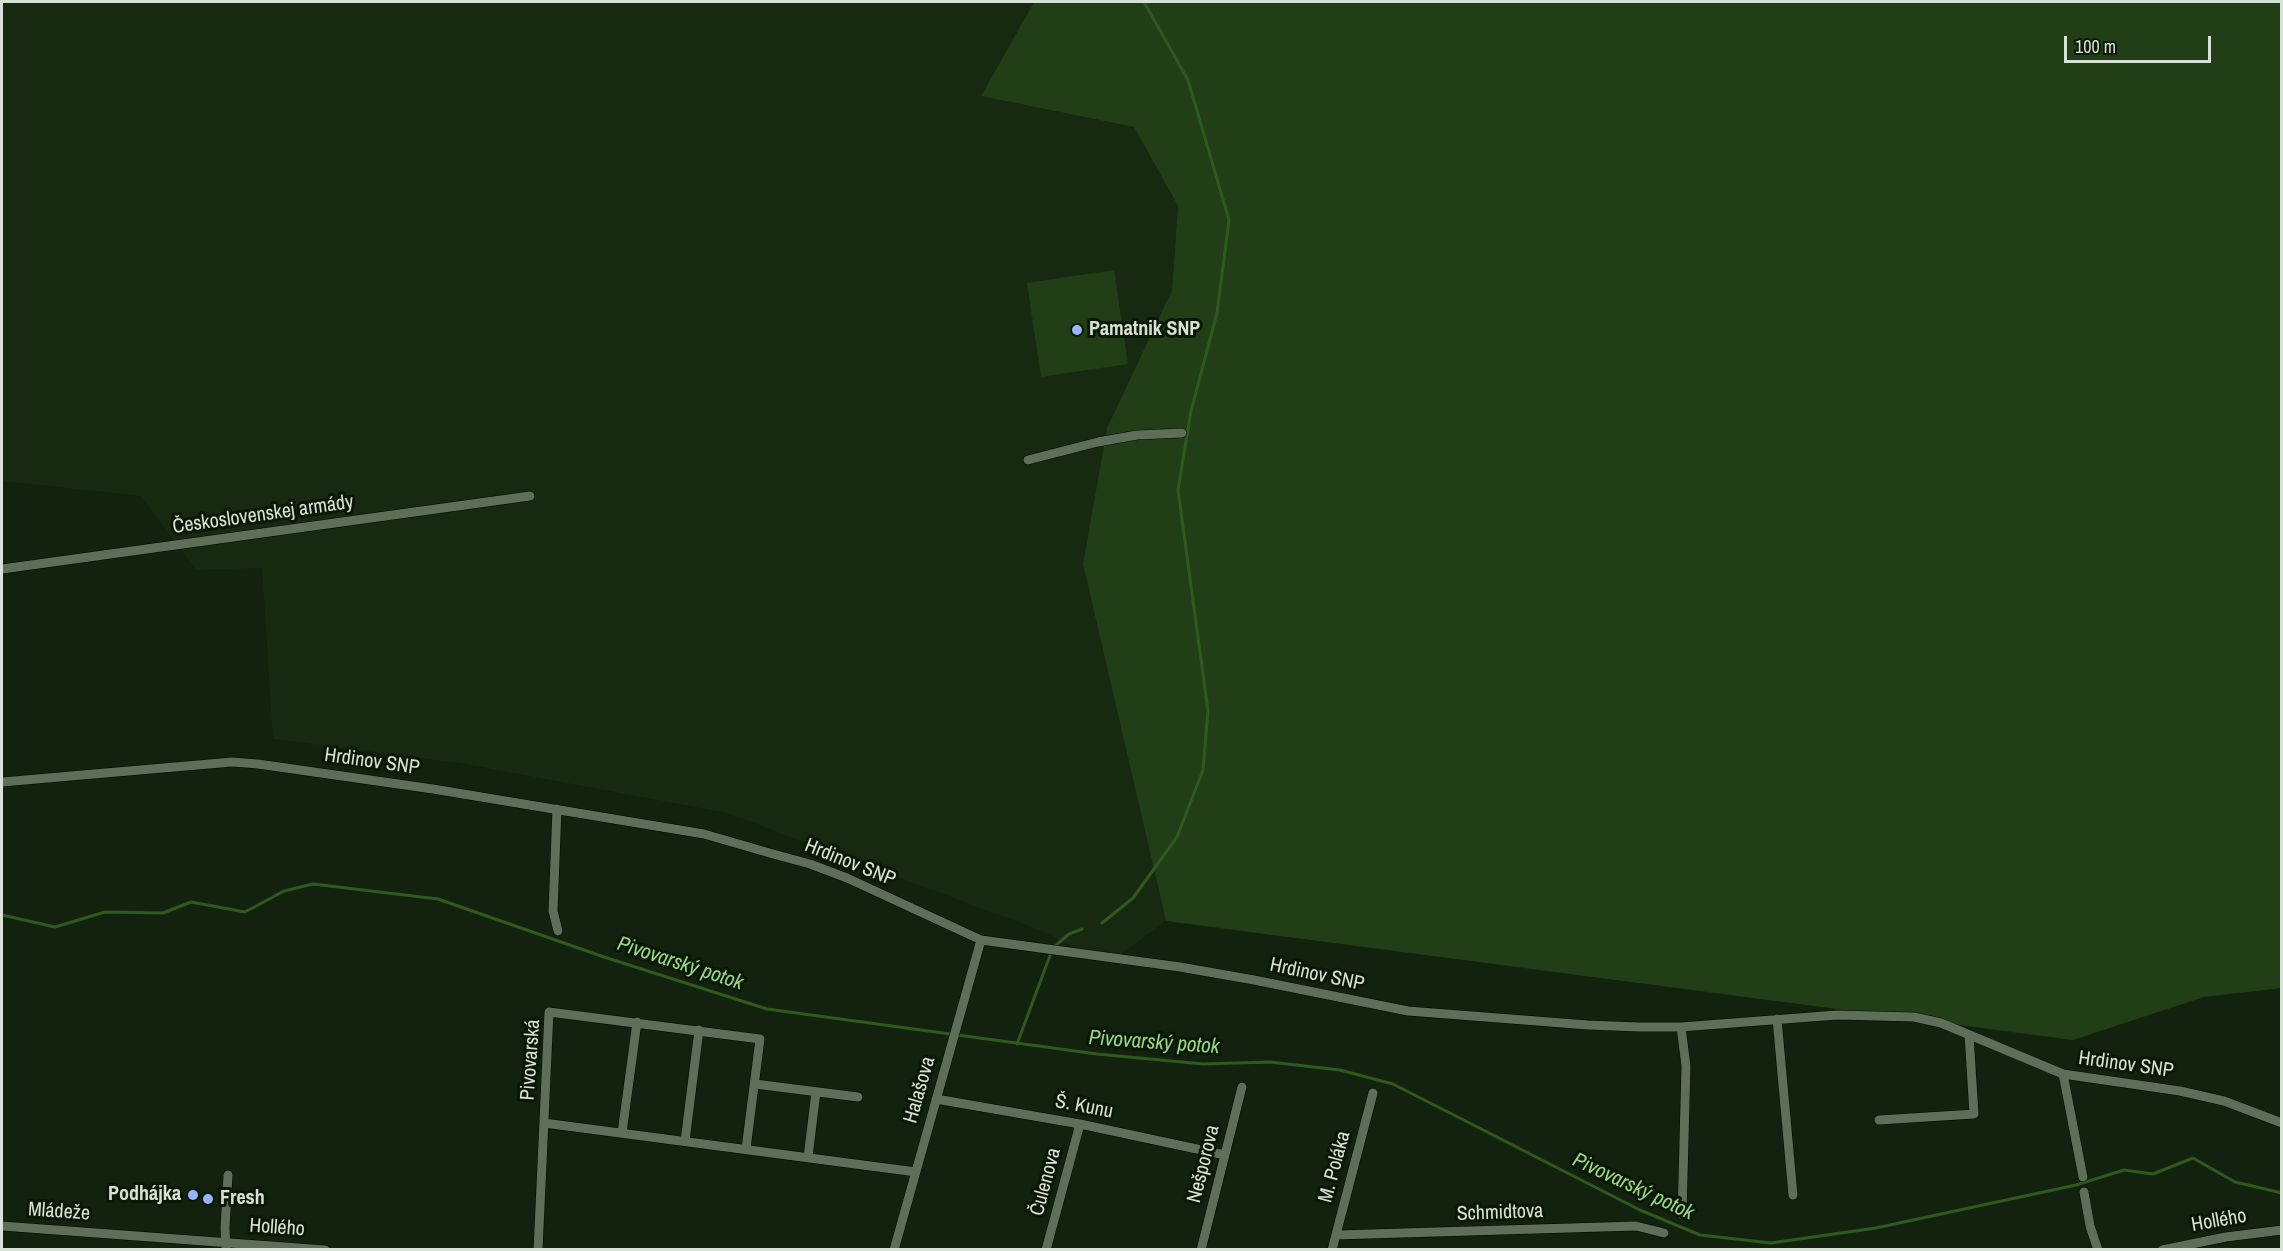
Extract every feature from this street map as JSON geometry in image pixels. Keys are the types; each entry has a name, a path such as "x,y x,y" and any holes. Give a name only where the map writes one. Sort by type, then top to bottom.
{"street":[{"path":"1028,460 1108,440 1137,435 1182,433"},
{"name":"Československej armády","path":"2,569 530,496"},
{"name":"Hrdinov SNP","path":"2,782 196,764 249,763 422,787 704,834 810,864 847,878 981,940 1254,980 1408,1011 1588,1025 1681,1027 1837,1015 1914,1017 1941,1023 2062,1074 2083,1079 2180,1091 2224,1101 2282,1123"},
{"path":"557,809 553,910 558,931"},
{"name":"Halašova","path":"894,1250 981,940"},
{"name":"Pivovarská","path":"538,1250 549,1012 760,1039 746,1149"},
{"path":"1777,1019 1793,1195"},
{"path":"622,1133 637,1022"},
{"path":"1681,1027 1686,1066 1682,1215"},
{"path":"685,1141 699,1030"},
{"path":"1879,1120 1974,1114 1969,1035"},
{"path":"2062,1074 2083,1177"},
{"path":"755,1084 858,1097"},
{"name":"Nešporova","path":"1201,1250 1242,1087"},
{"path":"808,1157 816,1092"},
{"name":"M. Poláka","path":"1332,1250 1373,1093"},
{"name":"Š. Kunu","path":"936,1099 1080,1124 1225,1155"},
{"name":"Pivovarská","path":"544,1123 916,1172"},
{"name":"Čulenova","path":"1046,1250 1080,1124"},
{"path":"226,1246 228,1175"},
{"path":"2084,1192 2090,1226 2098,1250"},
{"name":"Mládeže","path":"2,1226 226,1246"},
{"name":"Schmidtova","path":"1336,1235 1636,1226 1664,1233"},
{"name":"Hollého","path":"2162,1250 2226,1237 2282,1230"},
{"name":"Hollého","path":"226,1246 325,1250"}],"shaded area":[{"path":"2,2 1034,2 981,96 1134,127 1178,206 1172,290 1107,428 1083,564 1166,921 1107,964 1042,931 727,813 460,763 273,739 262,568 196,570 141,496 2,481"},
{"path":"1034,2 2281,2 2281,988 2204,997 2073,1040 1166,921 1083,564 1107,428 1172,290 1178,206 1134,127 981,96"},
{"path":"1114,270 1128,364 1041,377 1027,283"}],"waterway":[{"path":"1102,923 1133,898 1177,837 1203,770 1208,711 1178,490 1191,411 1217,313 1229,220 1188,80 1144,2"},
{"name":"Pivovarský potok","path":"2,915 55,927 105,912 163,913 191,902 245,912 284,891 313,884 438,899 604,957 767,1009 1097,1054 1203,1064 1270,1062 1340,1070 1393,1084 1640,1210 1700,1235 1771,1243 1876,1228 2076,1185 2124,1170 2153,1174 2193,1158 2235,1182 2282,1193"},
{"path":"1054,947 1069,934 1082,929"},
{"path":"1017,1044 1051,953"}],"place":[{"name":"Pamatnik SNP","path":"1077,330"},
{"name":"Podhájka","path":"193,1195"},
{"name":"Fresh","path":"208,1199"}]}
